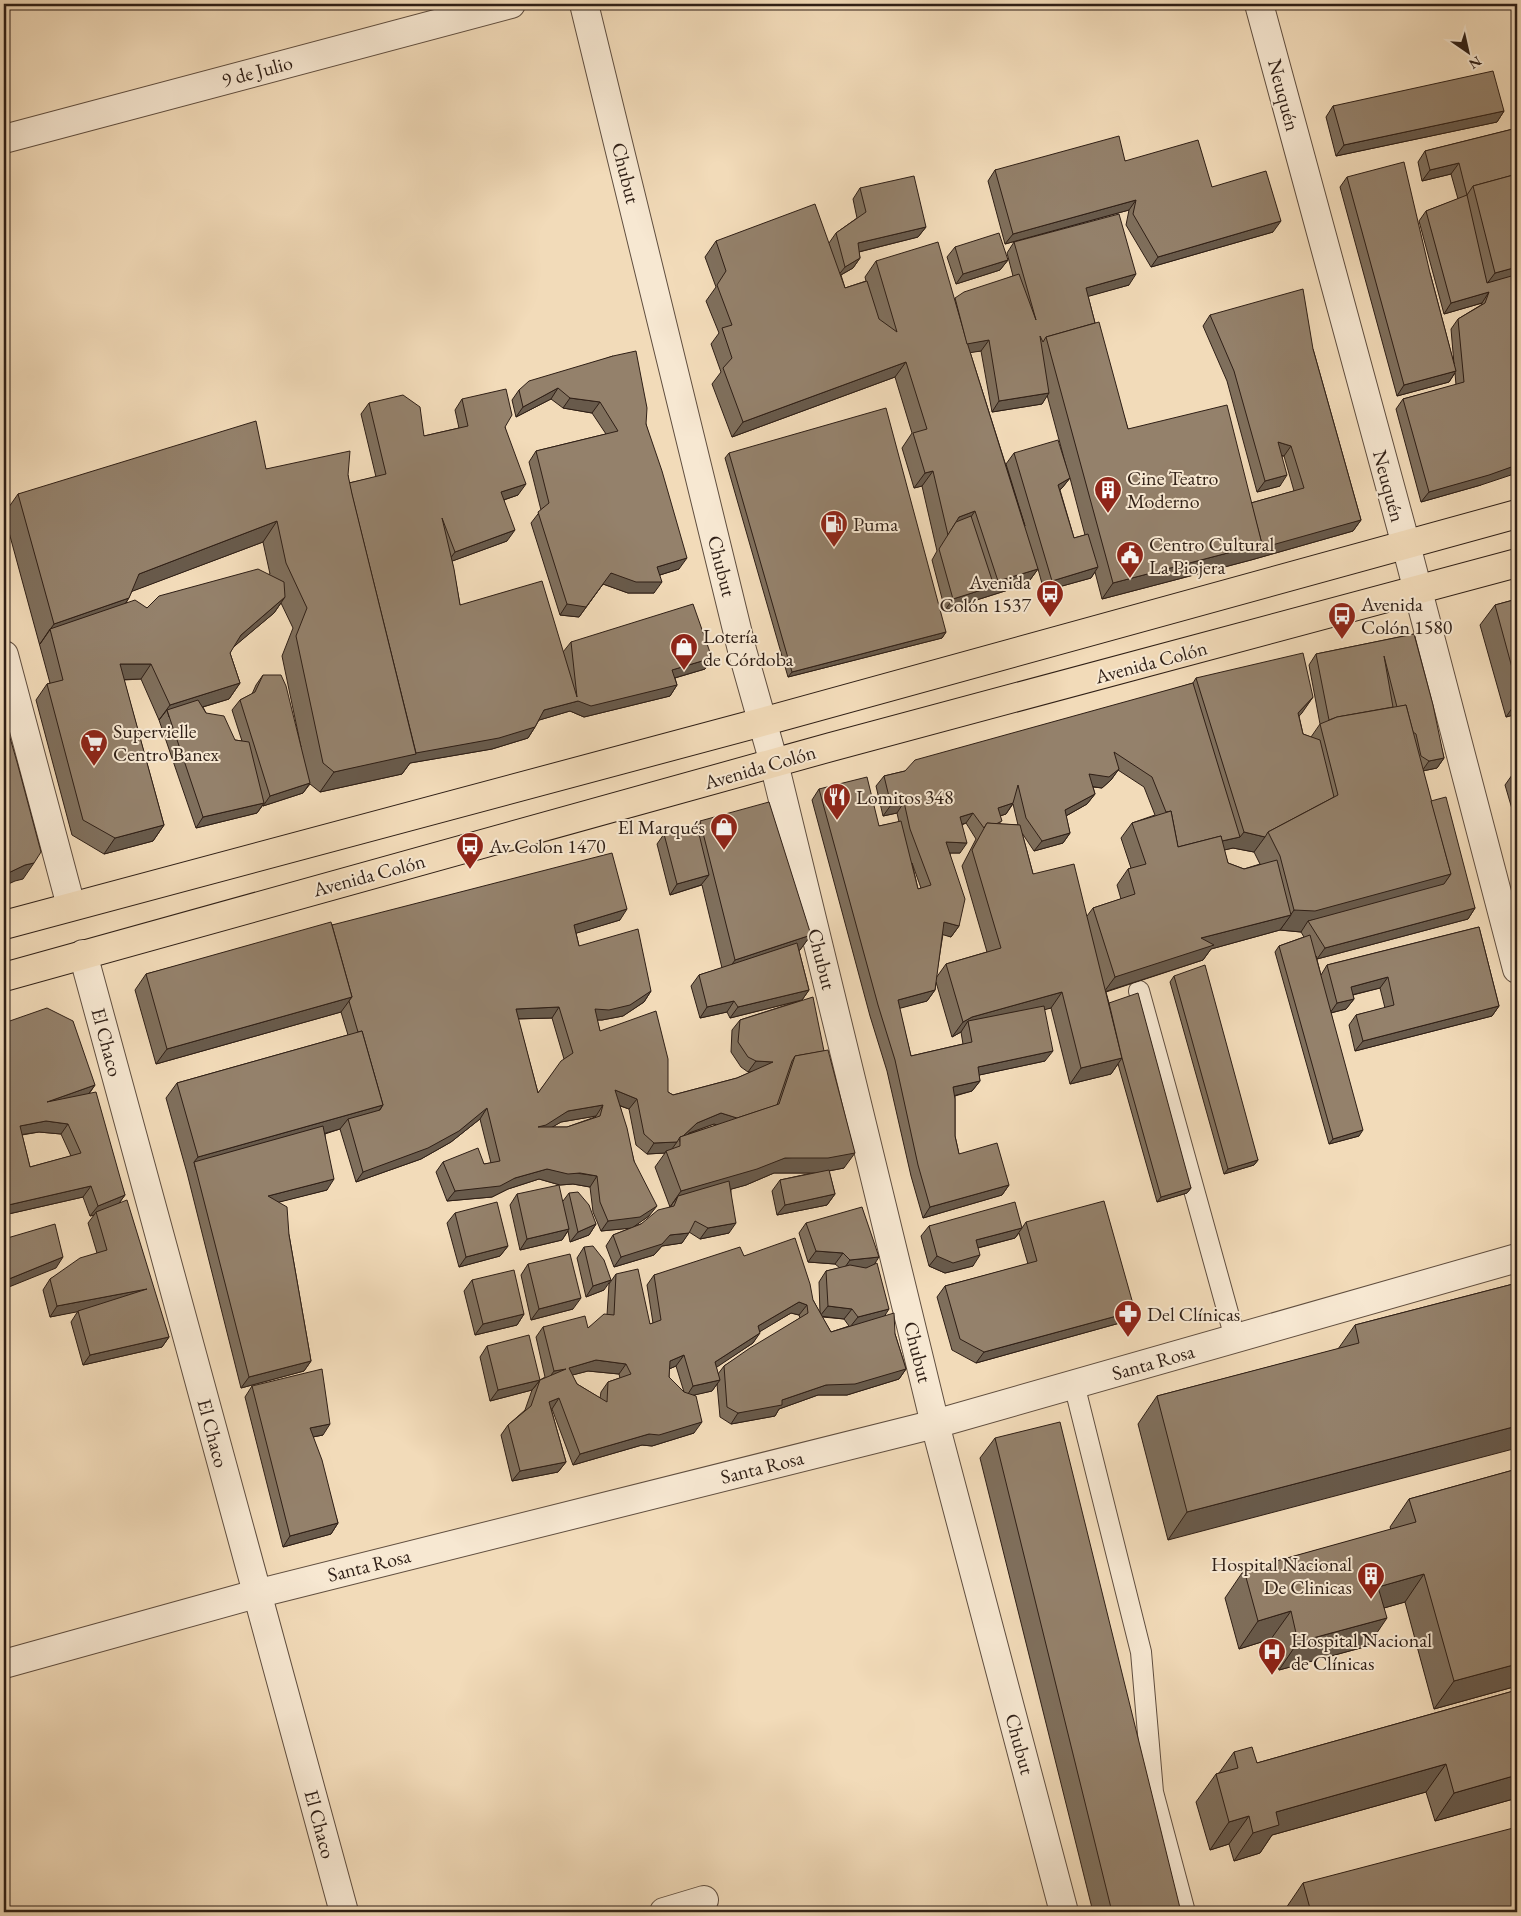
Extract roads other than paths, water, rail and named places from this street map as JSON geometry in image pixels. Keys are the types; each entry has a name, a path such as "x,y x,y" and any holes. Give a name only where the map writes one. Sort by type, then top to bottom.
{"main road":[{"name":"Avenida Colón","path":"4,925 762,722 1517,514"},
{"name":"Avenida Colón","path":"4,977 774,763 1517,563"}],"street":[{"name":"9 de Julio","path":"4,139 511,4"},
{"name":"Chubut","path":"584,4 742,650 774,763 935,1424 1064,1912"},
{"name":"Neuquén","path":"1259,4 1406,545 1517,969"},
{"path":"4,654 71,906"},
{"name":"El Chaco","path":"83,954 344,1912"},
{"name":"Santa Rosa","path":"4,1664 256,1594 935,1424 1517,1258"},
{"path":"664,1912 704,1900"}],"lane":[{"path":"1139,991 1235,1338"},
{"path":"1074,1384 1141,1652 1153,1792 1184,1912"}],"place":[{"name":"Cine Teatro Moderno","path":"1108,514"},
{"name":"Puma","path":"834,548"},
{"name":"Centro Cultural La Piojera","path":"1130,579"},
{"name":"Avenida Colón 1537","path":"1050,618"},
{"name":"Avenida Colón 1580","path":"1342,640"},
{"name":"Lotería de Córdoba","path":"684,671"},
{"name":"Supervielle Centro Banex","path":"94,767"},
{"name":"Lomitos 348","path":"837,821"},
{"name":"El Marqués","path":"724,851"},
{"name":"Av Colon 1470","path":"470,870"},
{"name":"Del Clínicas","path":"1128,1338"},
{"name":"Hospital Nacional De Clinicas","path":"1371,1600"},
{"name":"Hospital Nacional de Clínicas","path":"1272,1676"}]}
